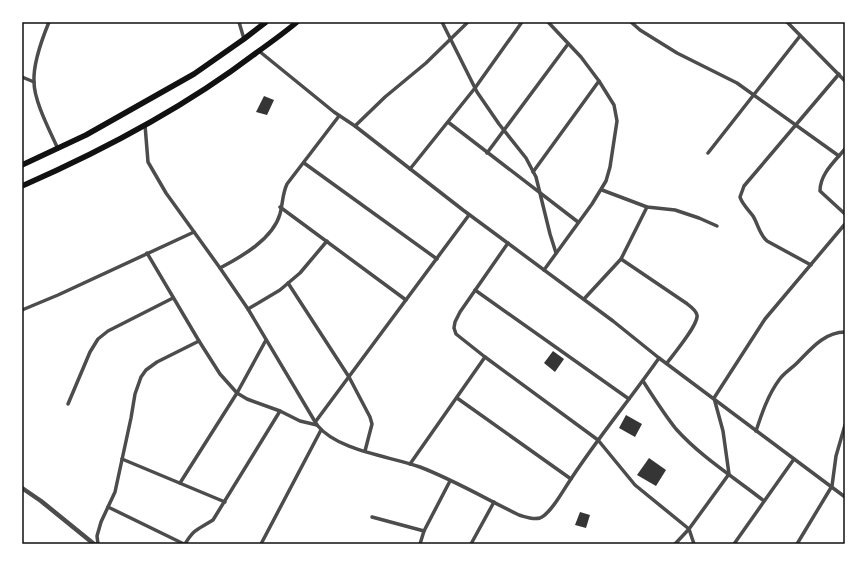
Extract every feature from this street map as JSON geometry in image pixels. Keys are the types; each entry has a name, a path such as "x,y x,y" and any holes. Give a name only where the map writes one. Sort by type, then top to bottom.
{"main road":[{"path":"22,165 86,135 194,74 266,22"},
{"path":"22,186 68,166 145,125 228,75 297,22"}],"street":[{"path":"49,22 37,60 34,82 36,96 58,149"},
{"path":"239,22 244,39"},
{"path":"442,22 475,88 504,130 526,158 533,172 540,191 556,253"},
{"path":"355,126 385,97 451,40 468,22"},
{"path":"410,169 475,88 522,22"},
{"path":"544,270 602,190 610,167 617,121 614,105 600,81 581,57 548,22"},
{"path":"631,22 640,30 677,53 725,77 753,94 839,156"},
{"path":"787,22 845,81"},
{"path":"708,153 800,36"},
{"path":"487,153 568,44"},
{"path":"259,51 339,116 355,126 469,215 584,299 659,358 845,497"},
{"path":"811,265 767,241 763,237 753,217 741,202 740,197 744,186 838,74"},
{"path":"22,77 34,82"},
{"path":"533,172 600,81"},
{"path":"220,268 254,248 275,225 280,214 282,194 287,184 339,116"},
{"path":"448,122 487,153 540,191 578,222"},
{"path":"145,125 148,162 166,194 248,309 316,423 321,430 330,437 365,451 420,467 519,514 532,518 541,518 550,510 598,440 659,358"},
{"path":"845,149 824,173 820,183 820,191 845,214"},
{"path":"304,163 436,259"},
{"path":"602,190 647,207 675,210 699,218 716,226"},
{"path":"280,207 406,300"},
{"path":"584,299 621,259 647,207"},
{"path":"316,423 469,215"},
{"path":"675,544 689,530 729,474 723,431 714,398 765,319 845,224"},
{"path":"22,310 58,295 194,232"},
{"path":"248,309 288,284 300,273 327,241"},
{"path":"508,243 460,312 455,322 454,328 456,334 485,358 598,440 634,485 689,530 694,544"},
{"path":"147,253 198,341 220,374 237,393 247,399 280,411 300,421 316,423"},
{"path":"621,259 696,311 697,320 682,345 667,363"},
{"path":"288,284 349,377 370,417 372,424 365,451"},
{"path":"475,290 629,399"},
{"path":"68,404 90,352 98,339 108,331 173,298"},
{"path":"756,431 763,410 780,379 812,346 828,337 844,332"},
{"path":"180,483 237,393 266,340"},
{"path":"98,544 97,536 101,522 115,492 135,394 141,377 146,370 157,362 198,341"},
{"path":"410,464 485,358"},
{"path":"643,381 662,411 696,448 764,501"},
{"path":"457,398 571,479"},
{"path":"108,507 184,544 196,530 213,520 280,411"},
{"path":"797,544 832,486 836,456 845,425"},
{"path":"261,544 321,430"},
{"path":"122,459 225,502"},
{"path":"734,544 794,459"},
{"path":"420,544 424,531 450,481"},
{"path":"22,488 41,501 94,544"},
{"path":"471,544 494,502"},
{"path":"372,517 424,531"}],"building":[{"path":"264,96 274,100 267,115 256,112"},
{"path":"553,351 564,359 555,372 544,363"},
{"path":"626,415 642,424 635,437 619,428"},
{"path":"649,458 666,470 656,486 637,475"},
{"path":"580,512 590,515 586,528 575,525"}]}
